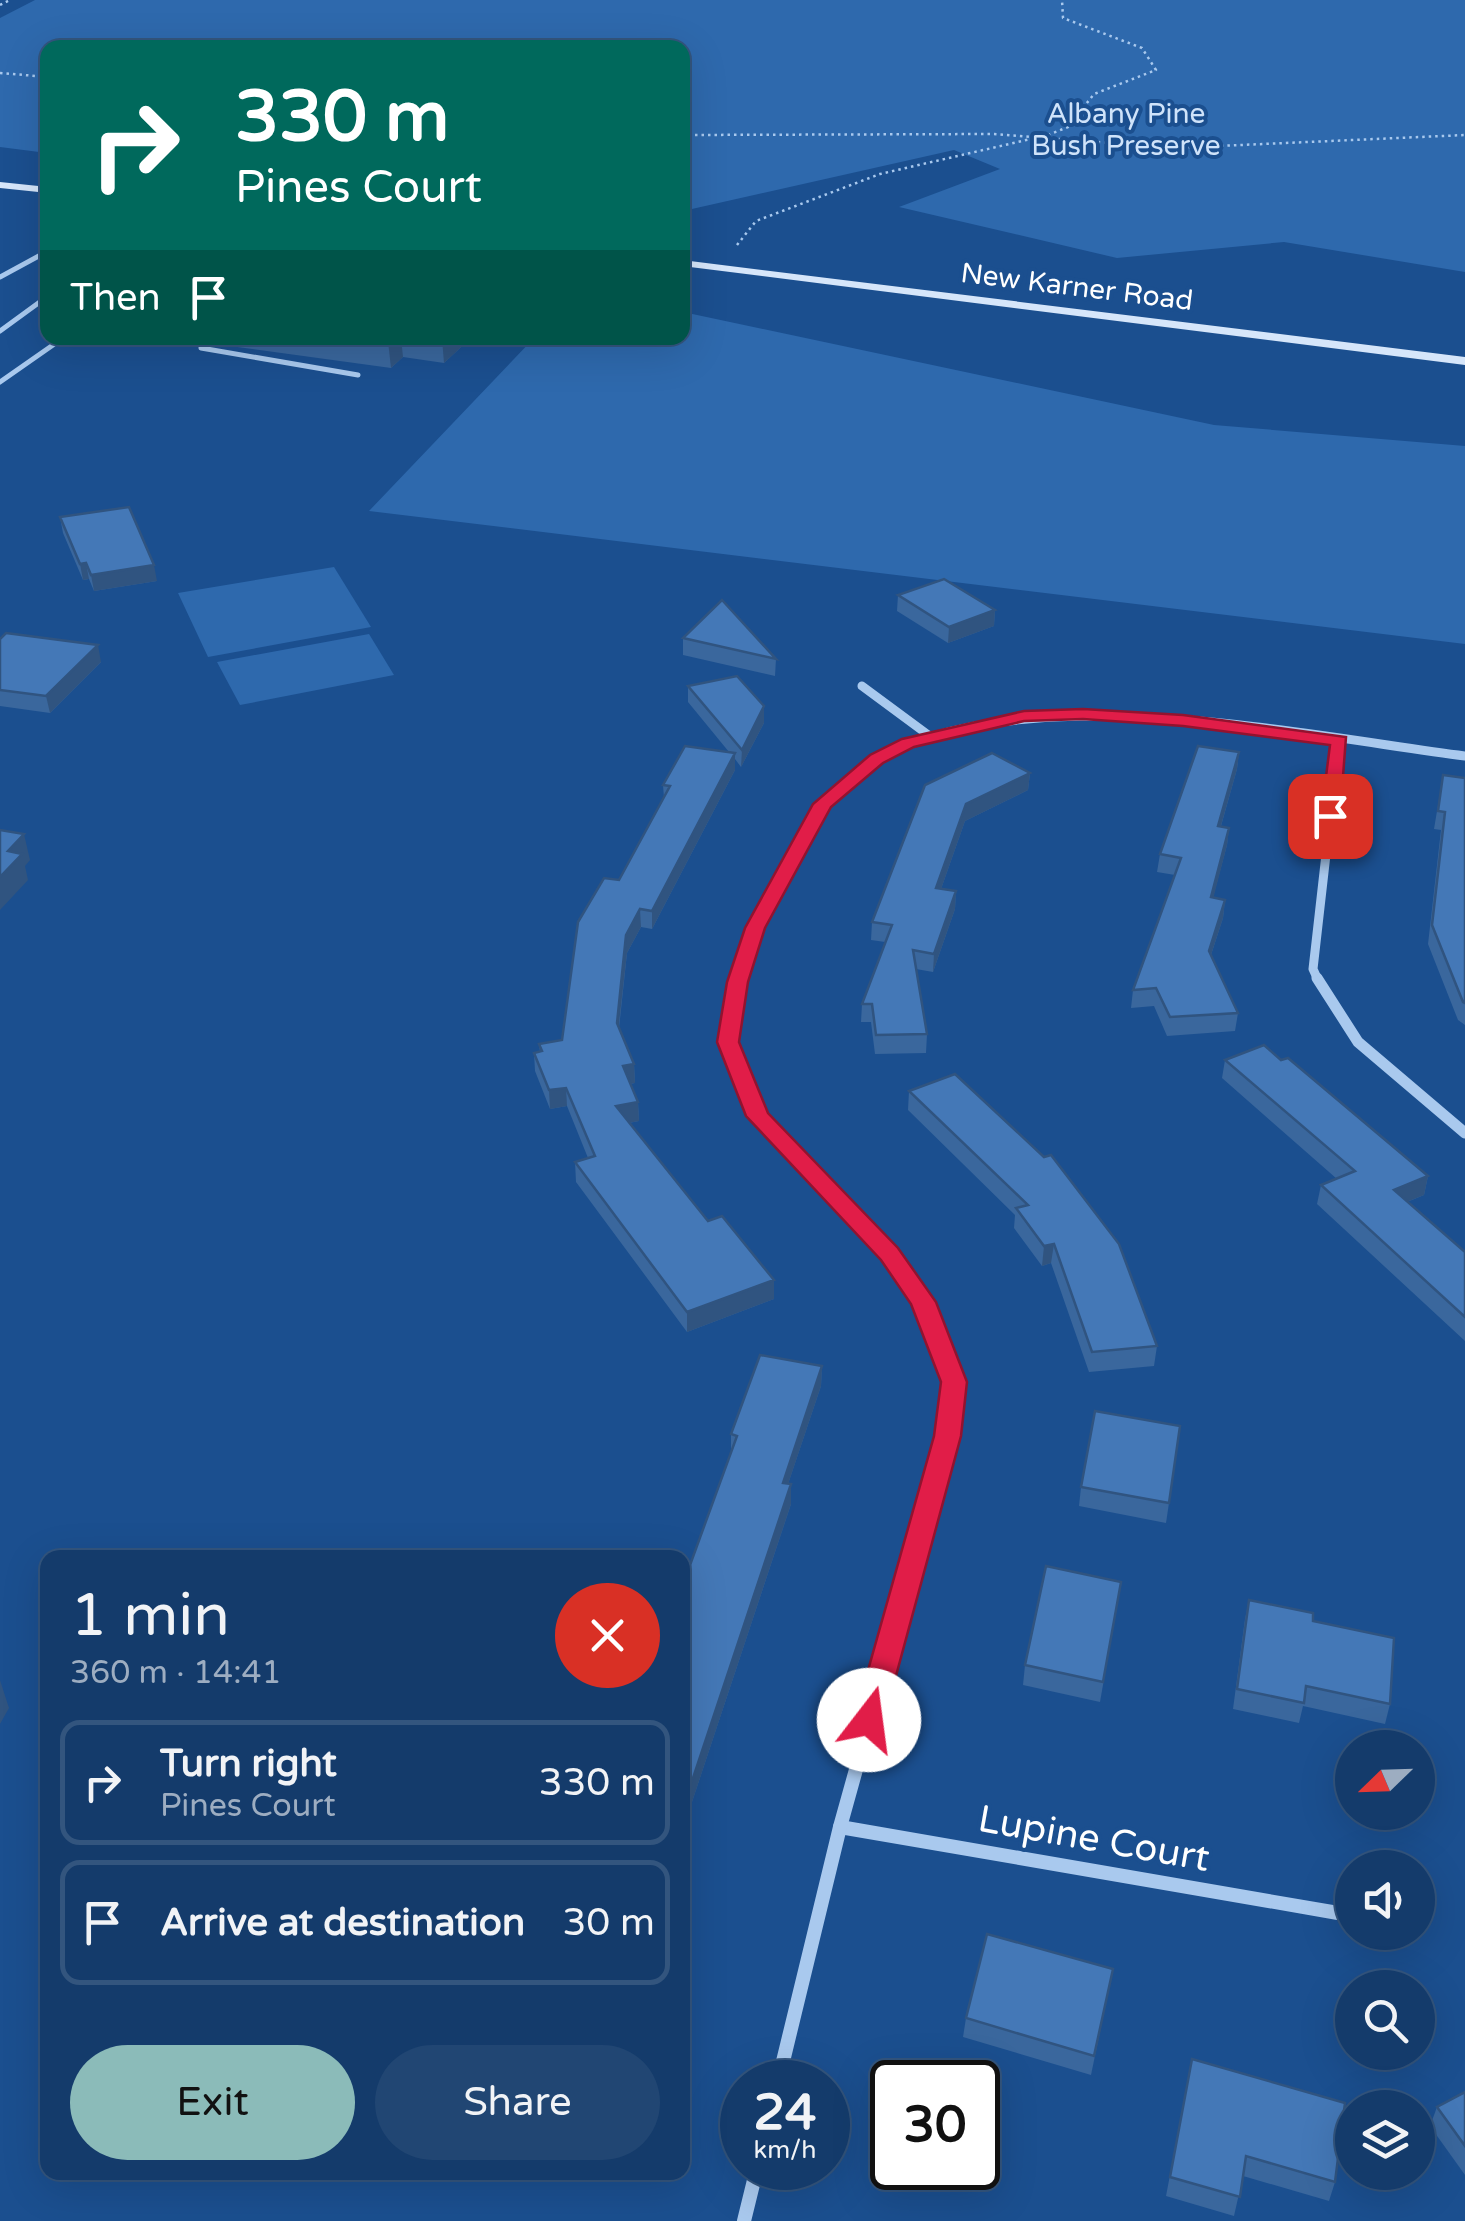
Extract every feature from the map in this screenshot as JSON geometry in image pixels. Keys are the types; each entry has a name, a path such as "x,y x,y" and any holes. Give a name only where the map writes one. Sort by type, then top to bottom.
{"main road":[{"path":"0,185 40,189"},
{"name":"New Karner Road","path":"690,264 1465,360"}],"street":[{"path":"862,686 932,737"},
{"path":"783,2060 840,1827 948,1436 954,1382 923,1302 890,1254 757,1116 728,1042 738,982 755,928 823,804 876,759 932,737 1024,716 1083,714 1183,720 1465,756"},
{"path":"1340,740 1313,968 1326,1001 1346,1032 1380,1066 1465,1133"},
{"name":"Lupine Court","path":"840,1827 1335,1912"},
{"path":"744,2221 752,2190"}],"lane":[{"path":"0,277 40,255"},
{"path":"0,331 40,302"},
{"path":"0,382 53,345"},
{"path":"201,345 229,356 358,375"}],"path":[{"path":"0,6 10,0"},
{"path":"720,267 756,221 880,174 1045,136 1068,126 1094,94 1156,70 1142,48 1063,18 1062,0"},
{"path":"0,74 40,76"},
{"path":"690,135 1045,136 1173,148 1465,135"}],"green space":[{"name":"Albany Pine Bush Preserve","path":"35,0 1465,0 1465,272 1284,242 1117,258 899,207 1000,169 954,150 690,209 690,40 40,40 40,152 0,147 0,18"},
{"path":"690,313 1214,425 1465,446 1465,644 369,511 527,345 690,345"},
{"path":"334,567 371,627 208,657 178,593"},
{"path":"369,634 394,675 240,705 217,662"}],"building":[{"path":"129,507 154,565 91,575 86,563 80,564 60,517"},
{"path":"944,579 995,610 949,627 898,595"},
{"path":"722,600 776,659 683,638"},
{"path":"6,633 98,645 46,696 0,690 0,639"},
{"path":"737,676 764,706 742,750 688,686"},
{"path":"685,746 735,753 652,911 640,909 626,935 617,1023 634,1064 623,1066 638,1102 616,1106 708,1221 722,1216 774,1280 687,1312 575,1162 595,1156 566,1088 549,1090 534,1053 542,1051 539,1044 562,1040 578,922 604,878 619,880 670,786 663,785"},
{"path":"1198,746 1239,752 1218,826 1229,828 1211,897 1225,900 1209,951 1238,1013 1170,1017 1156,988 1133,990 1181,858 1160,854"},
{"path":"992,753 1030,773 966,804 936,888 956,891 934,954 913,950 927,1034 876,1035 872,1004 862,1004 892,925 872,922 925,785"},
{"path":"1443,775 1465,778 1465,1003 1432,925 1445,812 1438,811"},
{"path":"0,830 24,834 8,851 22,854 0,877"},
{"path":"1264,1045 1281,1060 1288,1058 1428,1176 1394,1190 1465,1252 1465,1317 1321,1185 1355,1171 1225,1060"},
{"path":"955,1074 1044,1157 1051,1155 1119,1244 1157,1346 1092,1352 1054,1244 1044,1246 1016,1208 1028,1205 909,1091"},
{"path":"760,1355 822,1366 783,1483 791,1484 690,1787 690,1565 737,1436 731,1434"},
{"path":"1095,1411 1180,1426 1169,1503 1081,1487"},
{"path":"1046,1566 1121,1582 1103,1682 1025,1665"},
{"path":"1249,1600 1313,1613 1313,1621 1394,1638 1390,1704 1306,1686 1304,1703 1237,1689"},
{"path":"987,1934 1113,1969 1094,2056 966,2018"},
{"path":"1192,2059 1335,2100 1335,2182 1246,2156 1240,2197 1170,2177"},
{"path":"1465,2092 1465,2146 1437,2107"}],"route":[{"path":"869,1720 948,1436 954,1382 923,1302 890,1254 757,1116 728,1042 738,982 755,928 823,804 876,759 908,743 1024,716 1083,714 1183,720 1340,740 1330,816"}]}
